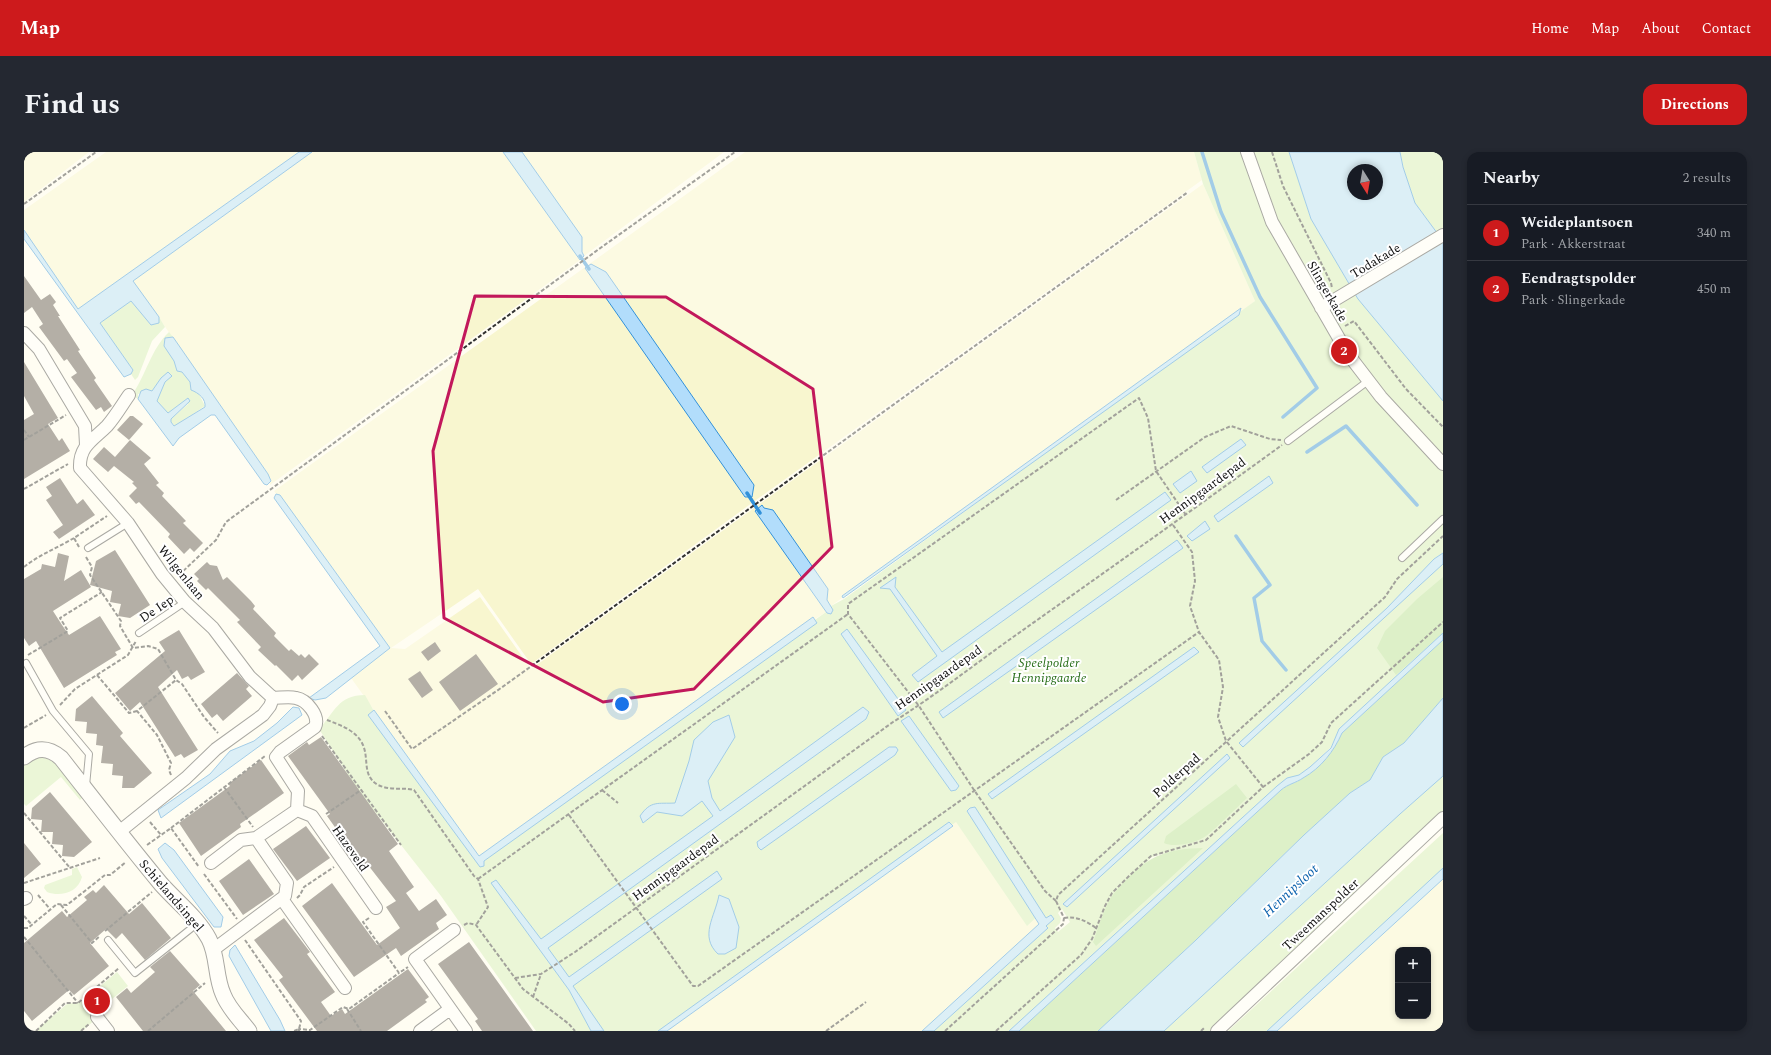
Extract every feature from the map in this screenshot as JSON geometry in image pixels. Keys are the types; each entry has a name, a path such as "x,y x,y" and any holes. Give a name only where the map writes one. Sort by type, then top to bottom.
{"street":[{"name":"Slingerkade","path":"1247,152 1272,222 1335,332 1368,381 1443,464"},
{"name":"Todakade","path":"1321,308 1443,235"},
{"path":"24,333 39,350 85,426 86,445"},
{"path":"80,457 86,445 108,425 129,395"},
{"name":"Wilgenlaan","path":"80,457 80,468 128,523 162,574 185,602 213,628 250,677 273,698"},
{"path":"119,832 225,742 263,715 270,706 273,698 298,698 308,706 315,721 276,757 298,791 298,810 258,837 241,840 211,863"},
{"name":"Schielandsingel","path":"24,757 39,749 48,750 61,758 136,854 198,923 209,939 213,950 226,1001 248,1031"},
{"name":"Hazeveld","path":"298,810 312,816 376,908"},
{"name":"Tweemanspolder","path":"1217,1031 1443,818"},
{"path":"258,837 287,883 284,902 346,988"},
{"path":"213,950 238,930 284,902"},
{"path":"454,930 415,959 466,1031"},
{"path":"420,1031 450,1009"},
{"path":"97,1017 108,1031"}],"lane":[{"path":"1288,441 1368,381"},
{"path":"1402,558 1443,519"},
{"path":"88,548 128,523"},
{"name":"De Iep","path":"140,632 185,602"},
{"path":"25,660 52,711 89,754 86,790"},
{"path":"108,940 135,973 198,923"}],"path":[{"path":"24,204 96,152"},
{"path":"170,583 216,540 226,522 599,249 735,152"},
{"path":"1272,152 1283,186 1331,283 1337,299"},
{"path":"385,711 412,749 501,688 769,493 1188,192"},
{"path":"1335,332 1354,321 1406,388 1443,427"},
{"path":"945,1031 1060,928 1063,924 1064,918 1056,900 1045,891 974,790 919,706 848,614 848,604 1139,398 1148,418 1156,471 1186,516"},
{"path":"24,440 75,410"},
{"path":"1116,500 1205,437 1231,426 1270,439 1288,441"},
{"path":"24,430 29,437"},
{"name":"Hennipgaardepad","path":"515,978 541,974 575,952 893,722 919,706 1021,631 1186,516 1288,441"},
{"path":"24,489 80,457"},
{"path":"24,567 36,557 74,538 117,509"},
{"path":"1173,525 1192,552 1195,582 1190,606 1199,632 1219,660 1223,687 1218,717 1226,741 1262,788"},
{"name":"Polderpad","path":"1056,900 1058,895 1385,597 1397,579 1443,536"},
{"path":"74,538 92,567 90,575 121,621 120,626 133,648"},
{"path":"25,660 68,631 60,618 102,592"},
{"path":"478,878 570,815 602,790 848,614"},
{"path":"996,1031 1081,955 1092,939 1112,893 1151,856 1206,840 1262,788 1309,754 1322,742 1331,723 1443,622"},
{"path":"24,728 52,711 75,689 128,655 140,632"},
{"path":"570,815 693,986 698,986 1199,632"},
{"path":"133,648 148,646 158,649 176,680 182,684 204,717 225,742"},
{"path":"96,675 129,714 137,711 176,680"},
{"path":"137,711 157,735 168,755 171,763 169,770 177,784"},
{"path":"315,721 361,790 401,845"},
{"path":"315,721 353,732 363,744 368,775 372,780 391,790 408,788 414,790 474,876 478,878 488,907 476,925"},
{"path":"24,928 28,928 57,904 67,905 105,875 110,875 222,790 224,786 268,754 278,755"},
{"path":"224,786 258,837"},
{"path":"316,822 361,790"},
{"path":"602,790 618,803"},
{"path":"142,812 161,835"},
{"path":"24,813 70,868"},
{"path":"171,828 240,923 238,930 301,1021 299,1030"},
{"path":"24,883 28,883 100,858"},
{"path":"284,902 300,895 304,887 343,860"},
{"path":"28,883 30,894 50,910"},
{"path":"60,905 92,943 162,884"},
{"path":"376,908 374,914 363,922 399,973"},
{"path":"24,916 32,925"},
{"path":"1064,918 1072,916 1086,921 1096,928"},
{"path":"454,930 468,923 476,925 523,989 569,1024 575,1031"},
{"path":"102,934 108,940"},
{"path":"24,938 78,1003"},
{"path":"36,1031 65,1003 78,1003 126,962"},
{"path":"294,1031 310,1030 343,1007 349,1009 417,962"},
{"path":"533,997 541,974"},
{"path":"148,1031 208,980 219,978"},
{"path":"826,1031 866,1002"},
{"path":"347,1008 361,1031"}],"highlighted area":[{"path":"475,296 666,297 813,389 832,547 694,689 603,702 444,618 433,451"}],"shaded area":[{"path":"24,152 89,152 24,202"},
{"path":"106,152 299,152 78,309 24,230 24,210"},
{"path":"312,152 503,152 580,260 270,485 268,474 133,281"},
{"path":"522,152 724,152 584,256 582,252 582,237"},
{"path":"745,152 1194,152 1202,180 756,500 531,664 478,589 391,648 405,649 480,597 531,669 1203,184 1255,301 1240,313 1241,309 831,606 827,600 828,589 773,510 764,508 762,505 755,511 826,612 815,619 813,617 479,856 351,678 390,648 280,495 276,494 274,491","holes":["592,265 606,272 754,485 752,497 745,496 585,268"]},
{"path":"967,811 1039,924 922,1031 667,1031 953,826 952,823"},
{"path":"1443,879 1443,1031 1277,1031"}],"green space":[{"name":"Speelpolder Hennipgaarde","path":"1194,152 1289,152 1311,219 1358,299 1443,401 1443,553 1434,559 1387,608 1390,612 1443,564 1443,633 1339,729 1331,747 1310,767 1299,775 1287,778 1277,786 1009,1031 934,1031 1048,928 1046,926 1046,918 1042,912 1027,926 956,822 664,1031 600,1031 492,883 569,990 591,1031 536,1031 441,896 357,789 319,729 343,701 356,696 365,695 374,711 478,860 832,608 831,606 844,599 1255,301 1203,184","holes":["1190,849 1093,942 1111,898 1130,877 1152,857 1163,853","1062,909 1070,922 1058,932 1055,928 1060,923 1061,918 1058,913"]},
{"path":"1400,152 1443,152 1443,241 1415,203 1403,167"},
{"path":"131,301 151,325 159,323 159,317 165,327 152,341 138,377 135,380 131,374 133,370 100,323"},
{"path":"169,332 173,337 165,338 164,346 174,361 177,371 182,372 190,382 191,390 198,392 205,406 175,426 171,422 171,419 188,404 188,398 168,413 157,401 165,382 161,378 152,391 138,394 138,399 132,395 153,354"},
{"path":"1443,577 1443,633 1396,675 1377,648 1385,631 1417,599"},
{"path":"1443,640 1443,698 1404,743 1383,757 1370,780 1350,793 1304,835 1196,940 1098,1031 1019,1031 1281,790 1310,774 1316,769 1331,753 1342,733"},
{"path":"38,757 45,758 58,766 83,797 80,800 61,777 26,806 24,804 24,764"},
{"path":"1443,776 1443,817 1212,1031 1164,1031 1400,814"},
{"path":"1236,784 1247,798 1211,832 1202,839 1191,843 1174,845 1164,843 1166,836"},
{"path":"1443,833 1443,873 1271,1031 1228,1031"},
{"path":"1203,848 1096,946 1093,942 1110,899 1135,871 1152,859 1161,855 1180,850"},
{"path":"77,867 82,877 77,887 73,890 63,894 57,894 47,892 44,888 45,885 72,875 72,869"},
{"path":"117,972 128,986 112,999 110,1007 82,1031 35,1031 67,1004 81,1002"}],"water":[{"path":"299,152 312,152 133,281 159,317 159,323 151,325 131,301 100,323 133,370 131,374 124,377 24,239 24,230 78,309"},
{"path":"503,152 522,152 582,237 582,252 584,256 580,260"},
{"path":"1289,152 1400,152 1403,167 1415,203 1443,241 1443,401 1358,299 1311,219"},
{"path":"591,264 606,272 754,485 752,497 745,497 585,268"},
{"path":"1241,308 1239,315 843,598 842,596"},
{"path":"173,337 268,474 271,481 267,485 264,484 215,415 211,415 179,438 173,446 138,399 141,391 146,389 152,391 161,378 168,372 172,376 165,382 157,401 168,413 188,398 190,401 171,419 174,426 205,407 204,401 201,397 191,390 190,382 182,372 177,371 174,361 164,346 165,338"},
{"path":"1241,439 1246,445 1207,473 1202,467"},
{"path":"1191,471 1197,481 1180,493 1173,484"},
{"path":"1269,476 1273,483 1218,522 1214,516"},
{"path":"1165,492 1171,500 918,682 912,675 937,656 890,589 880,588 896,577 895,587 942,652"},
{"path":"276,494 280,495 390,648 326,698 315,700 309,698 380,646 274,498"},
{"path":"762,505 764,508 773,510 828,589 827,600 833,610 831,614 827,613 755,511"},
{"path":"1205,521 1210,529 1192,541 1187,536"},
{"path":"1177,540 1183,548 943,718 939,712"},
{"path":"1443,553 1443,564 1243,747 1239,743 1387,608 1434,559"},
{"path":"813,617 817,623 484,861 484,866 480,867 368,715 374,710 479,856"},
{"path":"847,629 906,710 898,716 841,634"},
{"path":"1443,633 1443,640 1342,733 1331,753 1316,769 1300,780 1286,786 1281,790 1019,1031 1009,1031 1277,786 1287,778 1299,775 1331,748 1339,729"},
{"path":"1194,647 1199,652 992,799 988,794"},
{"name":"Hennipsloot","path":"1443,698 1443,776 1164,1031 1098,1031 1196,940 1304,835 1350,793 1370,780 1383,757 1404,743"},
{"path":"293,707 299,708 302,715 161,818 158,810 210,774 230,751 254,741 277,723"},
{"path":"863,707 869,712 866,719 548,948 569,977 717,871 722,879 573,986 604,1031 591,1031 569,990 491,883 496,880 541,939 713,816 702,801 682,816 657,812 643,823 640,816 651,805 659,803 675,803 689,761 694,740 713,722 729,715 735,737 708,781 712,798 720,811"},
{"path":"909,716 959,786 956,790 951,791 901,721"},
{"path":"889,747 896,747 898,750 895,755 761,850 758,847 757,842"},
{"path":"1227,754 1230,758 1067,907 1063,904"},
{"path":"975,807 1046,918 1051,915 1054,919 1046,926 1048,928 934,1031 922,1031 1039,924 967,811 970,808"},
{"path":"949,822 953,826 667,1031 658,1031"},
{"path":"165,843 174,850 223,917 221,927 214,927 162,858 158,849"},
{"path":"1443,868 1443,879 1277,1031 1267,1031"},
{"path":"719,895 729,899 739,927 736,948 725,954 718,954 712,947 709,933"},
{"path":"235,945 280,1020 285,1031 271,1031 229,956 230,950"}],"building":[{"path":"24,276 41,300 50,294 56,302 53,305 60,316 58,316 80,350 78,351 96,378 94,380 112,406 104,412 101,407 96,410 71,377 77,373 67,359 64,361 39,327 43,324 32,307 24,313"},
{"path":"24,362 58,418 48,424 59,441 62,438 70,451 24,479 24,420 34,414 24,396"},
{"path":"130,416 133,416 143,424 129,440 117,430"},
{"path":"130,440 151,458 144,464 159,483 156,485 164,493 162,496 186,521 183,523 203,543 194,552 190,548 184,554 168,537 170,534 139,502 136,504 129,496 137,488 132,483 134,482 114,466 108,472 93,459 104,447 115,457"},
{"path":"60,478 77,504 83,499 95,515 59,539 53,532 63,525 46,500 52,496 46,487"},
{"path":"115,550 150,605 130,618 118,616 121,604 110,602 112,591 90,585 96,561"},
{"path":"58,553 69,556 64,581 81,570 91,587 53,611 62,625 69,635 100,616 121,649 115,652 117,655 64,688 36,641 29,646 24,638 24,579 41,569 42,564 55,567"},
{"path":"207,562 210,565 217,566 223,580 227,577 251,601 255,606 253,609 276,633 274,636 289,651 291,649 299,656 301,654 305,658 309,654 319,664 302,680 298,675 292,681 258,650 261,647 237,622 240,620 208,588 206,590 197,581 199,579 194,574"},
{"path":"179,630 205,672 191,680 188,676 182,679 177,670 158,687 198,750 184,758 181,754 175,757 140,702 130,711 115,693 165,651 159,642"},
{"path":"435,642 441,651 428,661 421,652"},
{"path":"476,654 498,684 460,711 439,682"},
{"path":"420,671 433,690 422,698 408,679"},
{"path":"237,673 249,686 246,689 252,696 223,721 217,714 212,718 201,704"},
{"path":"92,696 123,733 120,736 152,773 134,788 122,788 123,776 112,775 113,764 101,763 103,746 96,745 97,734 86,733 87,722 75,721 76,709"},
{"path":"321,737 398,844 389,851 414,887 406,893 419,911 436,899 447,915 436,923 439,929 401,956 396,948 354,977 302,906 332,883 377,945 400,928 386,907 396,901 368,865 364,868 327,816 330,814 288,756 307,742 309,745"},
{"path":"261,760 284,793 240,824 241,827 201,856 179,823 230,786 228,784"},
{"path":"50,792 92,842 74,857 62,856 63,845 52,844 53,832 41,832 42,820 31,819 32,808"},
{"path":"306,826 330,858 297,881 273,849"},
{"path":"24,843 41,864 24,878"},
{"path":"249,859 274,894 243,915 219,881"},
{"path":"104,885 129,914 142,903 171,938 145,960 122,933 116,939 106,929 90,943 109,966 74,995 69,990 32,1021 24,1011 24,943 62,911 67,917 87,900 84,897 93,890 96,893"},
{"path":"284,918 310,952 307,954 335,992 321,1002 331,1016 342,1009 345,1014 408,969 429,997 425,1000 427,1002 387,1031 317,1031 279,980 283,977 254,940"},
{"path":"469,942 533,1031 482,1031 475,1021 478,1019 438,964"},
{"path":"170,951 200,985 193,991 226,1031 143,1031 116,997 127,988 131,993 155,972 150,967"}],"waterway":[{"path":"1202,152 1221,212 1260,297 1317,388 1283,417"},
{"path":"580,256 589,269"},
{"path":"1307,452 1346,426 1417,505"},
{"path":"747,493 760,513"},
{"path":"1236,536 1270,585 1254,598 1262,641 1286,670"}],"place":[{"name":"Eendragtspolder","path":"1344,351"},
{"name":"Weideplantsoen","path":"97,1001"}]}
